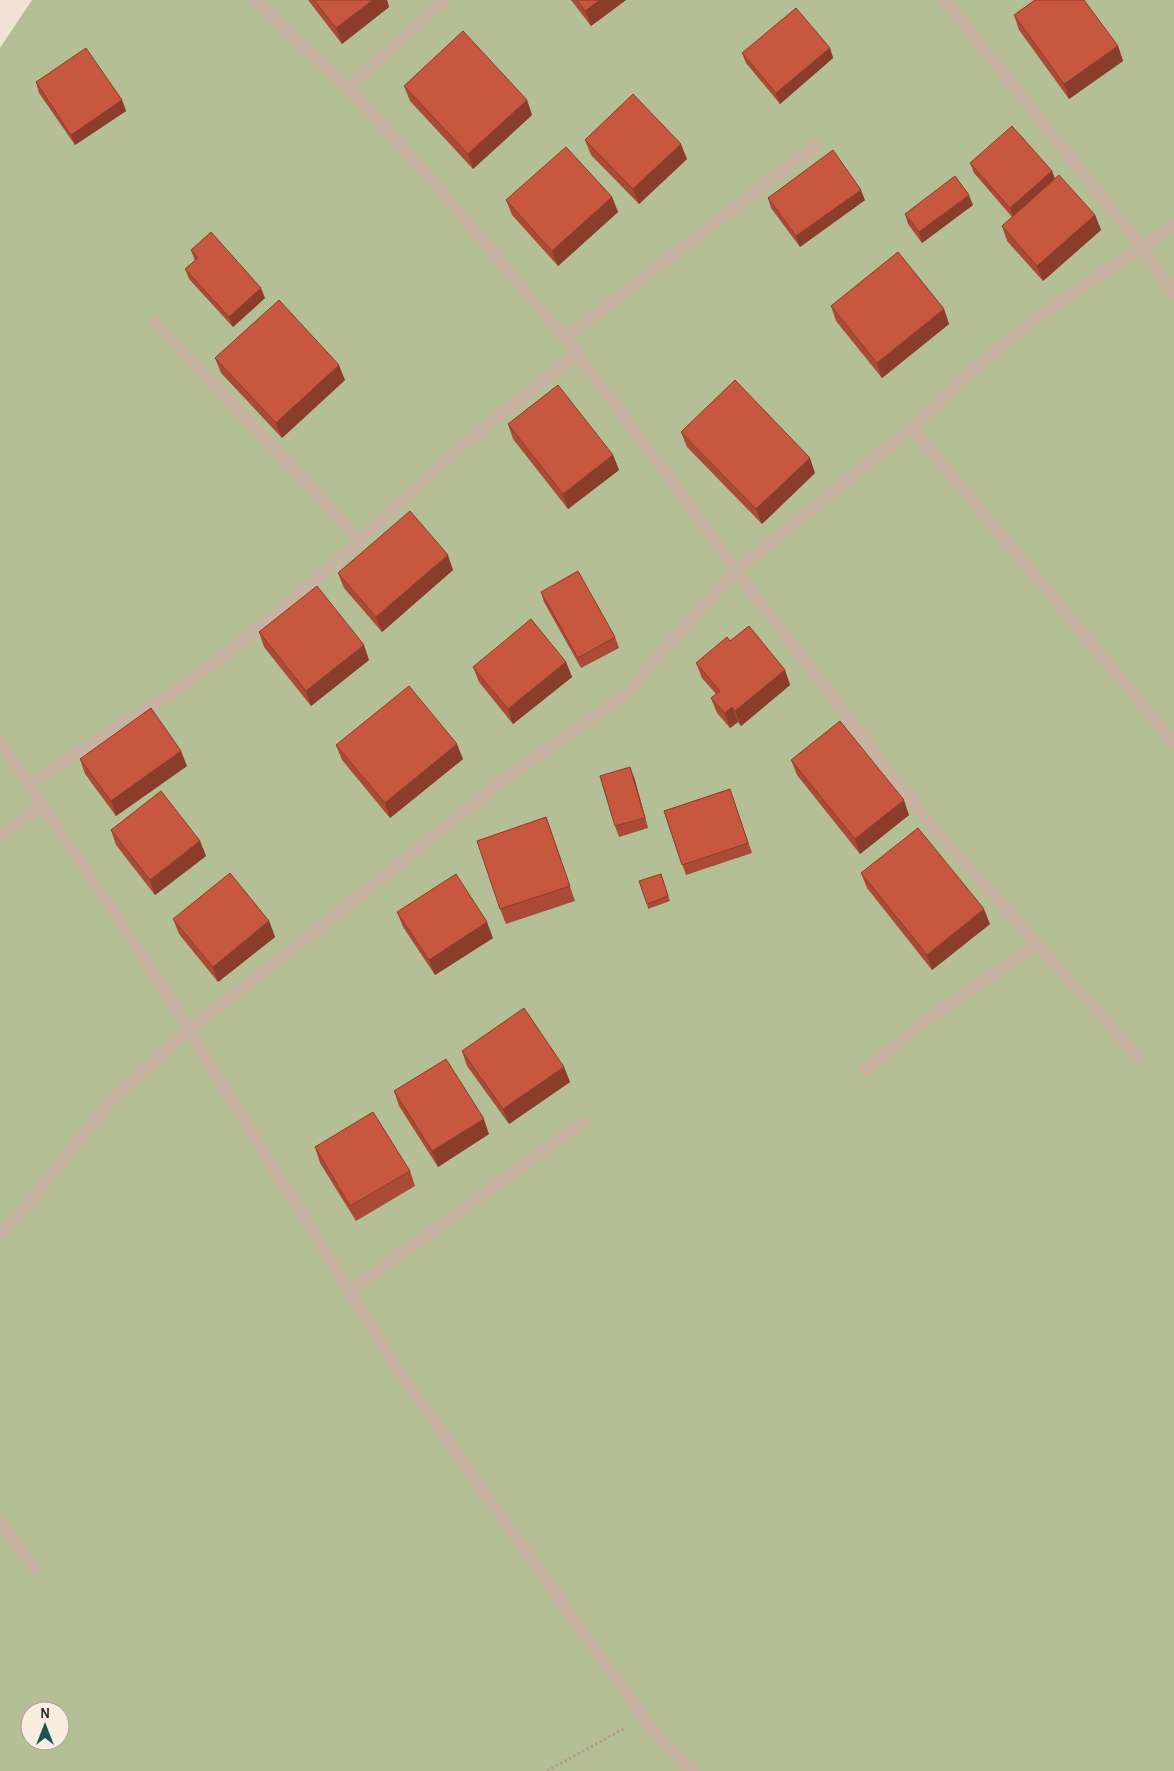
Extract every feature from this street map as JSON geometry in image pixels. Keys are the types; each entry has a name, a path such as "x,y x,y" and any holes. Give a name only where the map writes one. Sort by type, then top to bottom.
{"street":[{"path":"256,0 348,88 434,182 577,353 736,571 934,829 1139,1058"},
{"path":"348,88 445,0"},
{"path":"945,0 1142,247 1174,294"},
{"path":"564,339 815,146"},
{"path":"0,1234 14,1221 112,1099 189,1030 385,876 498,784 628,693 673,639 736,571 912,428 969,373 1029,324 1174,225"},
{"path":"156,323 360,540"},
{"path":"29,785 192,680 260,627 360,540 463,445 577,353"},
{"path":"912,428 1174,743"},
{"path":"0,742 142,954 400,1373 643,1718 667,1747 694,1771"},
{"path":"0,836 43,806"},
{"path":"866,1070 925,1021 1037,945"},
{"path":"350,1291 582,1123"},
{"path":"0,1522 34,1568"}],"path":[{"path":"546,1771 643,1718"}],"green space":[{"path":"32,0 1174,0 1174,1771 0,1771 0,48"}],"building":[{"path":"314,0 373,0 336,28"},
{"path":"577,0 600,0 585,11"},
{"path":"1035,0 1084,0 1118,46 1064,84 1014,15"},
{"path":"796,8 830,48 776,93 742,53"},
{"path":"463,31 527,100 468,154 404,86"},
{"path":"86,48 122,100 71,135 36,82"},
{"path":"633,94 681,144 633,189 585,140"},
{"path":"1012,126 1052,171 1010,208 970,163"},
{"path":"566,147 612,197 552,251 506,200"},
{"path":"833,150 861,190 796,236 768,198"},
{"path":"1059,175 1095,215 1037,266 1002,226"},
{"path":"955,176 969,195 919,232 905,214"},
{"path":"211,232 261,288 229,317 185,269 198,258 191,250"},
{"path":"898,252 944,309 877,363 831,306"},
{"path":"279,300 339,365 276,423 215,358"},
{"path":"735,380 810,458 756,509 681,432"},
{"path":"558,385 613,455 563,494 508,424"},
{"path":"410,511 448,555 376,617 338,573"},
{"path":"578,571 615,637 578,658 541,592"},
{"path":"317,586 364,645 306,691 259,632"},
{"path":"531,619 566,662 508,709 473,667"},
{"path":"749,626 785,670 735,711 732,707 725,713 711,698 720,691 696,663 727,637 730,641"},
{"path":"409,686 457,744 385,803 336,745"},
{"path":"151,708 181,751 111,801 80,759"},
{"path":"840,721 904,800 855,839 791,760"},
{"path":"630,767 645,818 615,826 600,776"},
{"path":"730,789 748,843 682,865 664,811"},
{"path":"161,791 200,841 150,880 111,830"},
{"path":"546,817 570,886 500,909 477,841"},
{"path":"918,828 984,909 927,955 861,873"},
{"path":"230,873 269,921 213,967 173,919"},
{"path":"456,874 487,922 429,960 397,912"},
{"path":"661,874 668,896 647,904 639,881"},
{"path":"524,1008 564,1067 503,1109 462,1051"},
{"path":"446,1059 484,1119 432,1151 394,1091"},
{"path":"373,1112 410,1171 350,1206 315,1147"}]}
